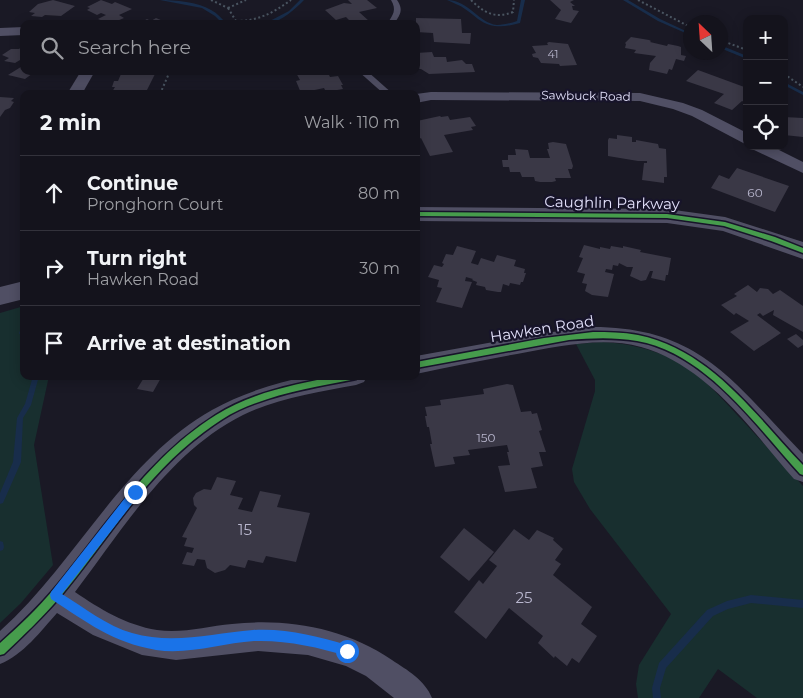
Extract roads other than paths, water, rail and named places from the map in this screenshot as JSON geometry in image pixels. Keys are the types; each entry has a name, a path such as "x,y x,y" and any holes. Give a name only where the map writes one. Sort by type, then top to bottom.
{"street":[{"path":"0,32 20,31"},
{"path":"76,90 86,75"},
{"name":"Sawbuck Road","path":"420,98 430,96 640,97 678,106 697,113 743,138"},
{"path":"766,150 803,168"},
{"name":"Caughlin Parkway","path":"420,214 667,216 725,224 803,251"},
{"path":"0,296 20,291"},
{"name":"Hawken Road","path":"420,364 585,334 627,335 651,342 691,360 709,372 803,471"},
{"path":"0,650 38,616 156,468 197,432 220,416 274,393 337,380"},
{"path":"55,595 109,630 132,639 158,644 186,645 254,636 286,636 317,641 347,651 378,666 416,698"}],"lane":[{"path":"393,20 398,13 398,6 394,0"},
{"path":"366,75 383,90"}],"waterway":[{"path":"162,0 203,7 221,20"},
{"path":"274,20 290,12 302,0"},
{"path":"449,0 467,8 487,23 496,26 506,26 519,22 523,0"},
{"path":"625,0 659,20 683,31"},
{"path":"728,50 743,56"},
{"path":"788,85 803,94"},
{"path":"0,501 17,462 20,418 28,405 35,380"},
{"path":"657,698 656,688 662,666 710,613 727,605 751,599 803,604"}]}
